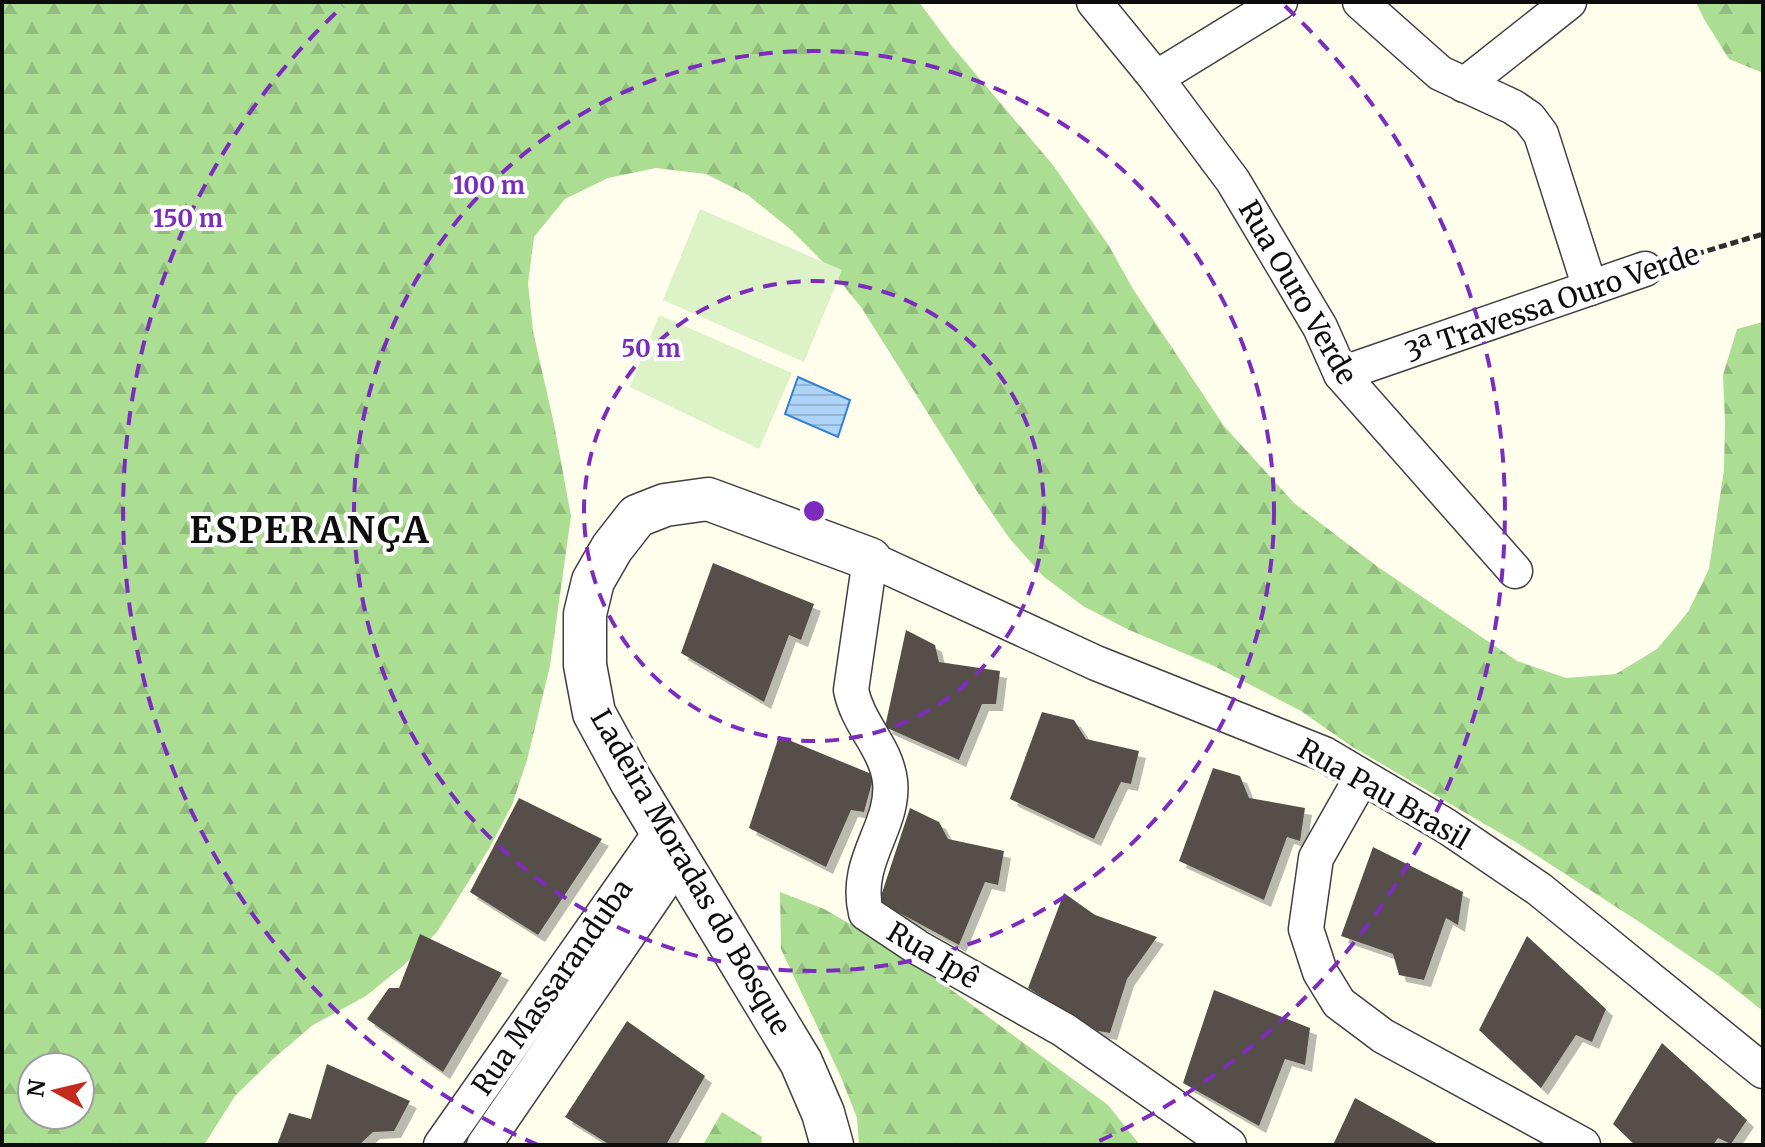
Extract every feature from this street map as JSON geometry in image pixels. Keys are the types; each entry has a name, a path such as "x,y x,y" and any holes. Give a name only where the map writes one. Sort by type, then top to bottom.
{"street":[{"name":"Rua Ouro Verde","path":"1094,2 1233,181 1320,327 1341,374 1515,571"},
{"path":"1156,78 1280,2"},
{"path":"1360,2 1440,73 1529,118 1541,134 1590,288"},
{"path":"1464,85 1569,2"},
{"name":"3ª Travessa Ouro Verde","path":"1341,374 1645,269"},
{"name":"Ladeira Moradas do Bosque","path":"832,1145 823,1113 801,1062 631,781 594,713 585,665 585,614 593,581 612,548 637,516 665,505 708,499 870,559"},
{"name":"Rua Pau Brasil","path":"870,559 1096,663 1324,754 1446,826 1539,889 1763,1071"},
{"name":"Rua Ipê","path":"870,559 851,690 855,710 883,756 890,782 886,810 863,877 862,897 866,913 917,947 1064,1030 1229,1145"},
{"path":"1362,777 1316,858 1306,929 1320,972 1339,1003 1383,1036 1583,1145"},
{"name":"Rua Massaranduba","path":"441,1145 671,844"},
{"name":"Rua Massaranduba","path":"484,1145 515,1101 671,844"},
{"path":"488,1080 515,1101"}],"path":[{"name":"3ª Travessa Ouro Verde","path":"1645,269 1763,234"}],"green space":[{"path":"2,2 919,2 951,45 1053,165 1109,246 1133,289 1224,426 1294,503 1378,567 1517,661 1566,678 1616,674 1657,649 1688,612 1709,569 1724,470 1723,375 1737,329 1763,322 1763,1011 1644,925 1519,844 1351,746 1301,711 1214,666 1127,629 1083,606 1043,576 1010,539 980,496 861,307 829,268 790,229 748,195 706,174 656,168 608,178 565,199 534,237 528,283 533,331 571,516 550,666 527,760 512,805 490,847 437,932 404,965 366,996 313,1025 273,1059 235,1096 204,1145 2,1145"},
{"path":"1696,2 1763,2 1763,73 1729,59"},
{"path":"700,209 842,270 804,362 663,300"},
{"path":"659,315 792,373 759,449 630,387"},
{"path":"780,892 824,909 949,988 1108,1105 1140,1145 859,1145 857,1118 841,1077 781,949"},
{"path":"722,1112 762,1137 761,1145 703,1145"}],"water":[{"path":"798,377 850,400 838,437 785,414"}],"building":[{"path":"713,563 814,604 801,640 789,635 764,702 681,653"},
{"path":"906,630 935,645 939,662 1000,671 996,704 982,704 959,760 885,727"},
{"path":"1042,712 1074,720 1086,739 1139,751 1131,784 1121,782 1094,839 1010,799"},
{"path":"779,736 874,775 864,812 851,810 826,867 749,828"},
{"path":"1213,768 1240,776 1249,798 1305,808 1300,841 1287,837 1264,900 1179,861"},
{"path":"519,798 602,839 538,935 470,892"},
{"path":"910,808 939,822 948,839 1004,851 998,885 985,882 959,945 879,902"},
{"path":"1373,847 1463,892 1458,925 1446,918 1424,980 1399,975 1393,954 1341,936"},
{"path":"1064,893 1095,915 1157,937 1127,979 1110,1033 1098,1031 1028,988"},
{"path":"420,934 502,973 443,1072 367,1019 389,988 399,988"},
{"path":"1527,936 1606,1009 1592,1042 1576,1035 1541,1088 1479,1030"},
{"path":"1214,990 1310,1028 1305,1065 1285,1059 1259,1126 1183,1083"},
{"path":"627,1021 705,1076 666,1145 610,1145 565,1117"},
{"path":"1662,1043 1747,1120 1731,1144 1718,1138 1713,1145 1635,1145 1613,1124"},
{"path":"327,1064 410,1101 394,1131 373,1132 359,1145 277,1145 289,1113 311,1119"},
{"path":"1355,1098 1440,1145 1333,1145"}],"district":[{"name":"ESPERANÇA","path":"310,530"}]}
